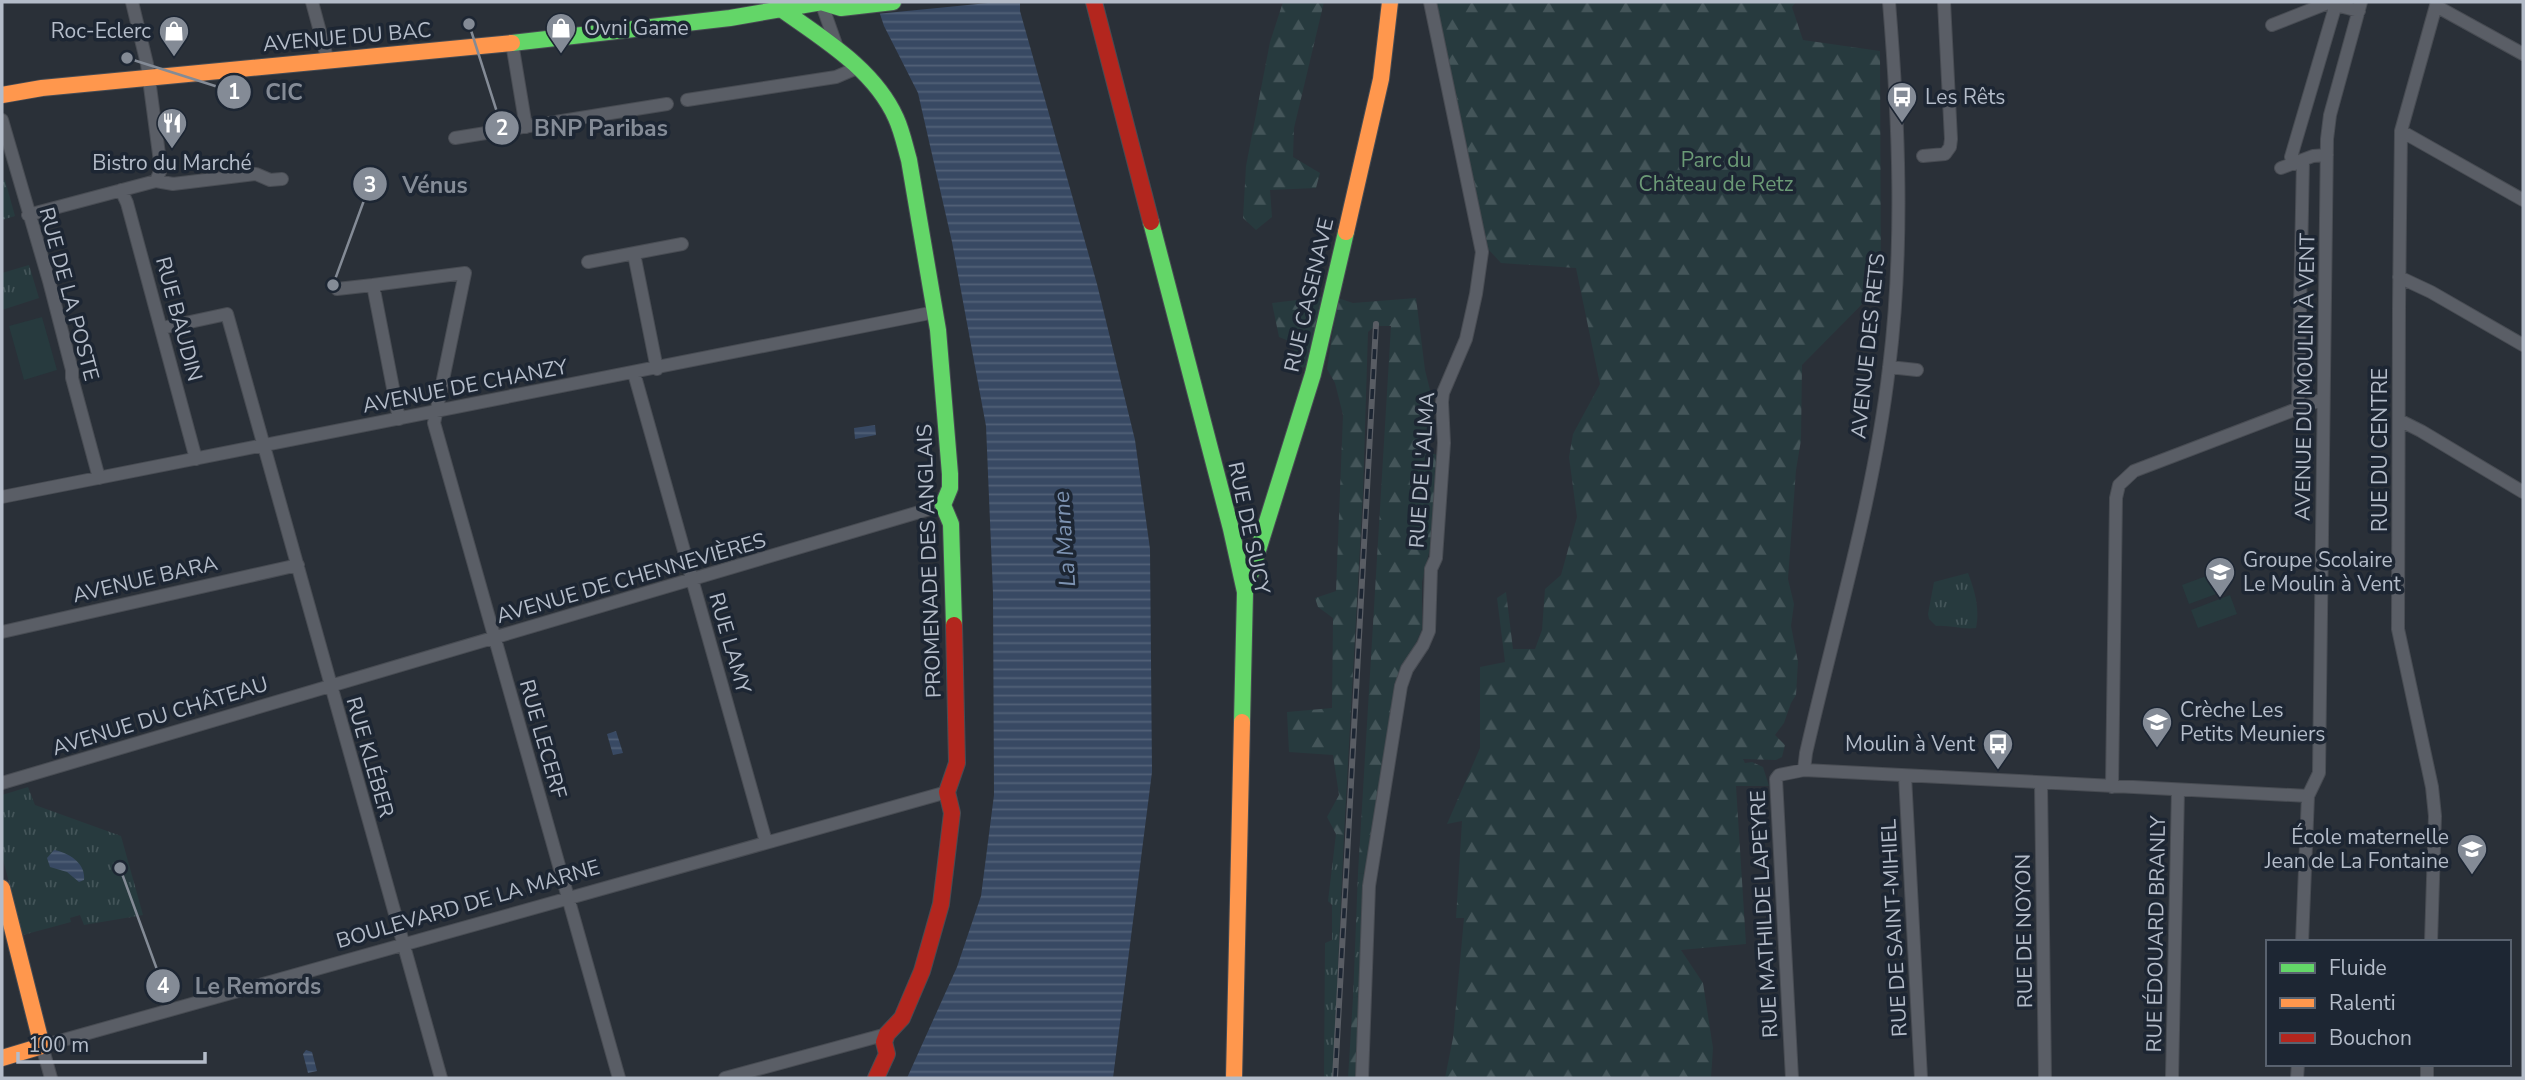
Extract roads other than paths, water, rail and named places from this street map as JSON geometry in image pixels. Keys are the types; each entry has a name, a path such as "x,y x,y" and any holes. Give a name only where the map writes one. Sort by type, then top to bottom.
{"main road":[{"name":"AVENUE DU BAC","path":"2,95 149,77 512,43 730,18 821,2 841,8 893,2"},
{"name":"RUE DE SUCY","path":"1094,2 1245,592 1234,1078"},
{"name":"RUE CASENAVE","path":"1245,592 1313,374 1381,79 1390,2"},
{"name":"PROMENADE DES ANGLAIS","path":"781,9 838,50 877,88 892,108 902,133 935,312 950,474 950,488 943,505 951,524 957,763 956,774 947,792 952,813 941,904 922,971 902,1018 887,1034 884,1042 887,1054 876,1078"},
{"path":"2,888 42,1046"},
{"name":"BOULEVARD DE LA MARNE","path":"2,1058 42,1046"}],"street":[{"path":"132,2 149,77 161,169 156,181"},
{"path":"312,2 328,61"},
{"name":"PROMENADE DES ANGLAIS","path":"821,2 838,50"},
{"name":"RUE DE L'ALMA","path":"1362,1078 1369,886 1401,686 1407,669 1429,631 1431,569 1436,558 1444,443 1443,393 1466,339 1482,251 1430,2"},
{"name":"AVENUE DES RETS","path":"1804,770 1872,471 1889,367 1897,250 1896,150 1889,2"},
{"path":"1923,156 1945,155 1950,147 1944,2"},
{"path":"2298,408 2291,157 2330,3"},
{"path":"2272,25 2330,3 2360,6"},
{"path":"2436,4 2523,54"},
{"name":"RUE DU CENTRE","path":"2431,940 2435,816 2432,787 2398,629 2399,276 2401,131 2436,4"},
{"name":"AVENUE DU MOULIN À VENT","path":"2302,940 2308,796 2319,773 2327,155 2330,115 2360,6"},
{"path":"512,43 526,127"},
{"path":"687,100 836,77 857,68"},
{"path":"455,138 667,104"},
{"name":"RUE DE LA POSTE","path":"2,120 49,281 99,478"},
{"path":"2401,131 2523,200"},
{"path":"2293,164 2313,156 2327,155"},
{"path":"28,215 156,181 173,184 256,174 270,180 282,178"},
{"name":"RUE BAUDIN","path":"121,190 162,328 196,459"},
{"path":"588,262 682,244"},
{"path":"634,254 657,369"},
{"path":"337,289 465,273 435,411"},
{"path":"2399,276 2523,345"},
{"path":"373,285 399,419"},
{"name":"AVENUE DE CHANZY","path":"2,497 935,312"},
{"name":"RUE KLÉBER","path":"162,328 228,314 441,1078"},
{"path":"1889,367 1917,370"},
{"name":"RUE LAMY","path":"634,373 766,842"},
{"path":"2112,787 2116,498 2119,485 2134,471 2323,399"},
{"name":"RUE LECERF","path":"435,411 434,423 619,1078"},
{"path":"2399,420 2523,492"},
{"name":"AVENUE DE CHENNEVIÈRES","path":"330,686 943,505"},
{"name":"AVENUE BARA","path":"2,632 298,565"},
{"name":"AVENUE DU CHÂTEAU","path":"2,783 330,686"},
{"path":"1804,770 2308,796"},
{"name":"RUE MATHILDE LAPEYRE","path":"1792,1078 1776,779 1783,773 1804,770"},
{"name":"RUE DE SAINT-MIHIEL","path":"1905,776 1921,1078"},
{"name":"RUE DE NOYON","path":"2041,784 2045,1078"},
{"name":"RUE ÉDOUARD BRANLY","path":"2172,1078 2178,790"},
{"name":"BOULEVARD DE LA MARNE","path":"42,1046 947,792"},
{"path":"725,1078 887,1034"},
{"path":"42,1046 51,1078"}],"water":[{"name":"La Marne","path":"876,2 1020,2 1020,11 1097,284 1135,440 1150,549 1152,772 1113,1078 907,1078 957,967 981,896 994,795 993,593 986,426 952,242 918,93 884,26"},
{"path":"875,425 876,435 855,439 854,428"},
{"path":"616,731 623,753 613,755 607,734"},
{"path":"54,850 79,864 84,880 79,882 67,872 50,867 47,858"},
{"path":"306,1050 312,1052 317,1071 308,1073 303,1054"}],"railway":[{"path":"1335,1078 1376,324"}],"place":[{"name":"BNP Paribas","path":"469,24"},
{"name":"Ovni Game","path":"561,55"},
{"name":"CIC","path":"127,58"},
{"name":"Roc-Eclerc","path":"174,58"},
{"name":"Les Rêts","path":"1902,124"},
{"name":"Bistro du Marché","path":"172,150"},
{"name":"Vénus","path":"333,285"},
{"name":"Groupe Scolaire Le Moulin à Vent","path":"2220,599"},
{"name":"Crèche Les Petits Meuniers","path":"2157,749"},
{"name":"Moulin à Vent","path":"1998,771"},
{"name":"Le Remords","path":"120,868"},
{"name":"École maternelle Jean de La Fontaine","path":"2472,876"}],"park label":[{"name":"Parc du Château de Retz","path":"1716,172"}]}
